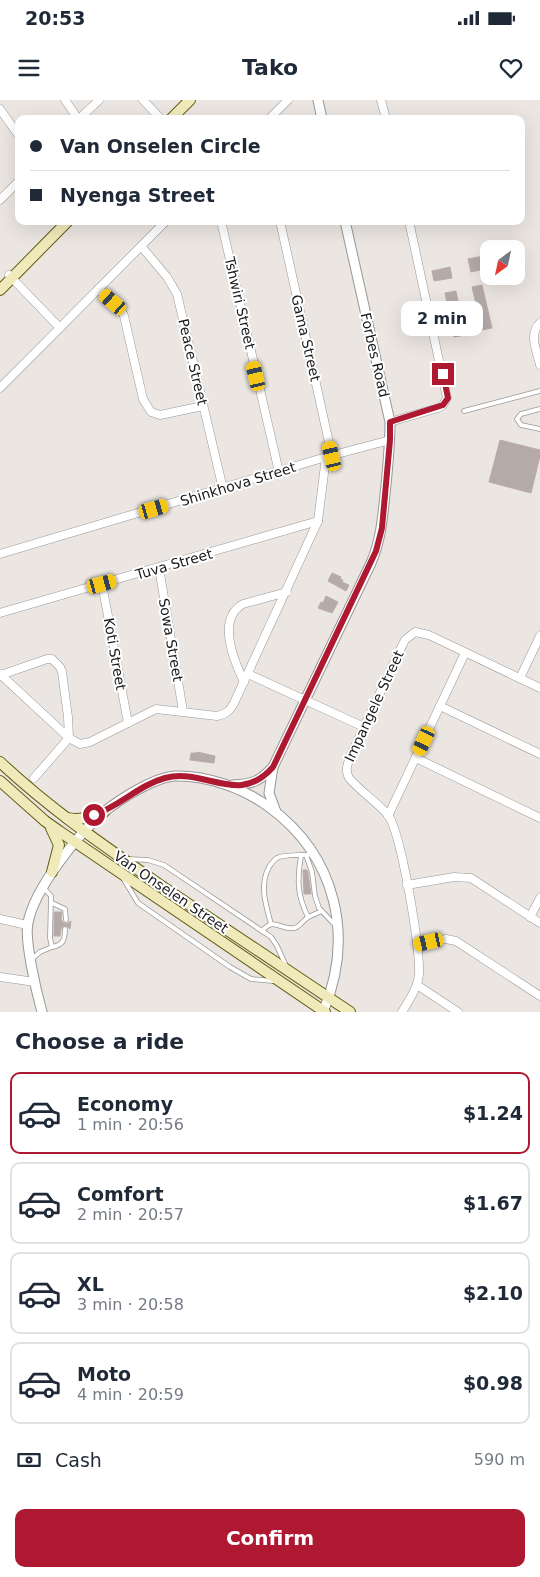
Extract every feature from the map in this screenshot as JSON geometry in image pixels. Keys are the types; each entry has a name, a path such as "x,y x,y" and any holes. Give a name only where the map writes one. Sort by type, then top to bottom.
{"main road":[{"path":"167,115 183,100"},
{"path":"175,115 190,100"},
{"path":"0,290 59,225"},
{"path":"0,284 10,277 64,225"},
{"name":"Van Onselen Street","path":"0,762 27,788 85,833 350,1012"},
{"name":"Van Onselen Street","path":"0,781 45,821 324,1012"},
{"path":"63,817 79,819 104,812"},
{"path":"45,821 55,834 59,845 57,860 52,872"}],"street":[{"path":"65,100 76,115"},
{"path":"83,115 99,100"},
{"path":"143,100 159,115"},
{"path":"273,115 288,100"},
{"path":"318,100 321,115"},
{"path":"381,100 385,115"},
{"path":"1,115 15,131"},
{"path":"0,200 15,185"},
{"path":"0,388 162,225"},
{"name":"Tshwiri Street","path":"222,225 278,472"},
{"name":"Gama Street","path":"69,738 80,744 90,742 156,709 225,715 234,704 318,522 329,456 281,225"},
{"name":"Forbes Road","path":"276,812 269,793 273,767 376,551 382,528 390,422 346,225"},
{"path":"390,422 438,408 448,398 410,225"},
{"name":"Peace Street","path":"141,246 167,277 177,294 223,489"},
{"path":"10,277 60,328"},
{"path":"98,289 120,308 124,316 143,399 151,412 160,415 203,406"},
{"path":"540,323 534,331 534,339 540,365"},
{"name":"Shinkhova Street","path":"0,554 329,456 390,440"},
{"name":"Tuva Street","path":"0,614 318,522"},
{"name":"Sowa Street","path":"159,568 183,711"},
{"name":"Koti Street","path":"102,584 128,723"},
{"path":"287,592 243,604 229,618 228,625 231,644 236,662 246,678 364,728"},
{"name":"Impangele Street","path":"388,816 355,785 346,772 346,767 402,646 409,636 415,632 429,635 540,688"},
{"path":"520,678 540,636"},
{"path":"402,1012 417,984 418,944 395,830 388,816 466,653"},
{"path":"34,778 69,738 62,672 57,662 47,659 0,674 69,738"},
{"path":"440,706 540,754"},
{"path":"416,758 540,818"},
{"name":"Forbes Road","path":"229,785 256,782 273,767"},
{"path":"42,1012 35,982 27,925 30,913 52,872 76,842 104,812 137,791 166,777 190,777 229,785 257,798 276,812 301,837 310,855 324,872 330,888 338,928 337,966 324,1012"},
{"path":"407,885 463,876 480,884 540,923"},
{"path":"530,917 540,898"},
{"path":"0,919 27,925"},
{"path":"418,944 446,939 456,941 540,996"},
{"path":"0,977 35,982"},
{"path":"417,984 458,1012"}],"lane":[{"path":"464,411 540,391"},
{"path":"540,409 521,414 518,420 518,423 521,425 540,430"},
{"path":"271,924 264,897 264,883 268,870 278,858 310,855 315,896 322,911 338,928"},
{"path":"300,856 299,894 308,917"},
{"path":"123,859 148,860 164,865 271,937 290,973"},
{"path":"119,872 138,902 230,967 251,979 278,981"},
{"path":"44,887 51,896 52,903 50,938 52,947"},
{"path":"52,903 64,909 66,920"},
{"path":"262,931 267,925 271,924 297,927 308,917 322,911"},
{"path":"32,960 40,952 61,945 64,942 65,929"}],"building":[{"path":"480,257 480,270 471,272 468,259"},
{"path":"450,267 452,278 434,281 432,271"},
{"path":"482,285 492,328 482,330 472,287"},
{"path":"456,291 465,335 454,337 445,293"},
{"path":"500,440 540,450 531,493 489,482"},
{"path":"332,573 341,577 342,582 349,585 346,591 328,581"},
{"path":"326,596 338,602 332,613 318,608"},
{"path":"197,752 215,756 214,763 190,760 191,753"},
{"path":"303,870 307,870 308,873 311,894 304,894"},
{"path":"54,912 62,912 61,920 64,923 67,924 71,921 70,929 67,926 63,926 60,936 54,936"}],"route":[{"path":"94,815 104,812 119,801 166,777 190,777 229,785 245,784 260,780 273,767 376,551 382,528 390,422 443,405 448,398 443,374"}]}
